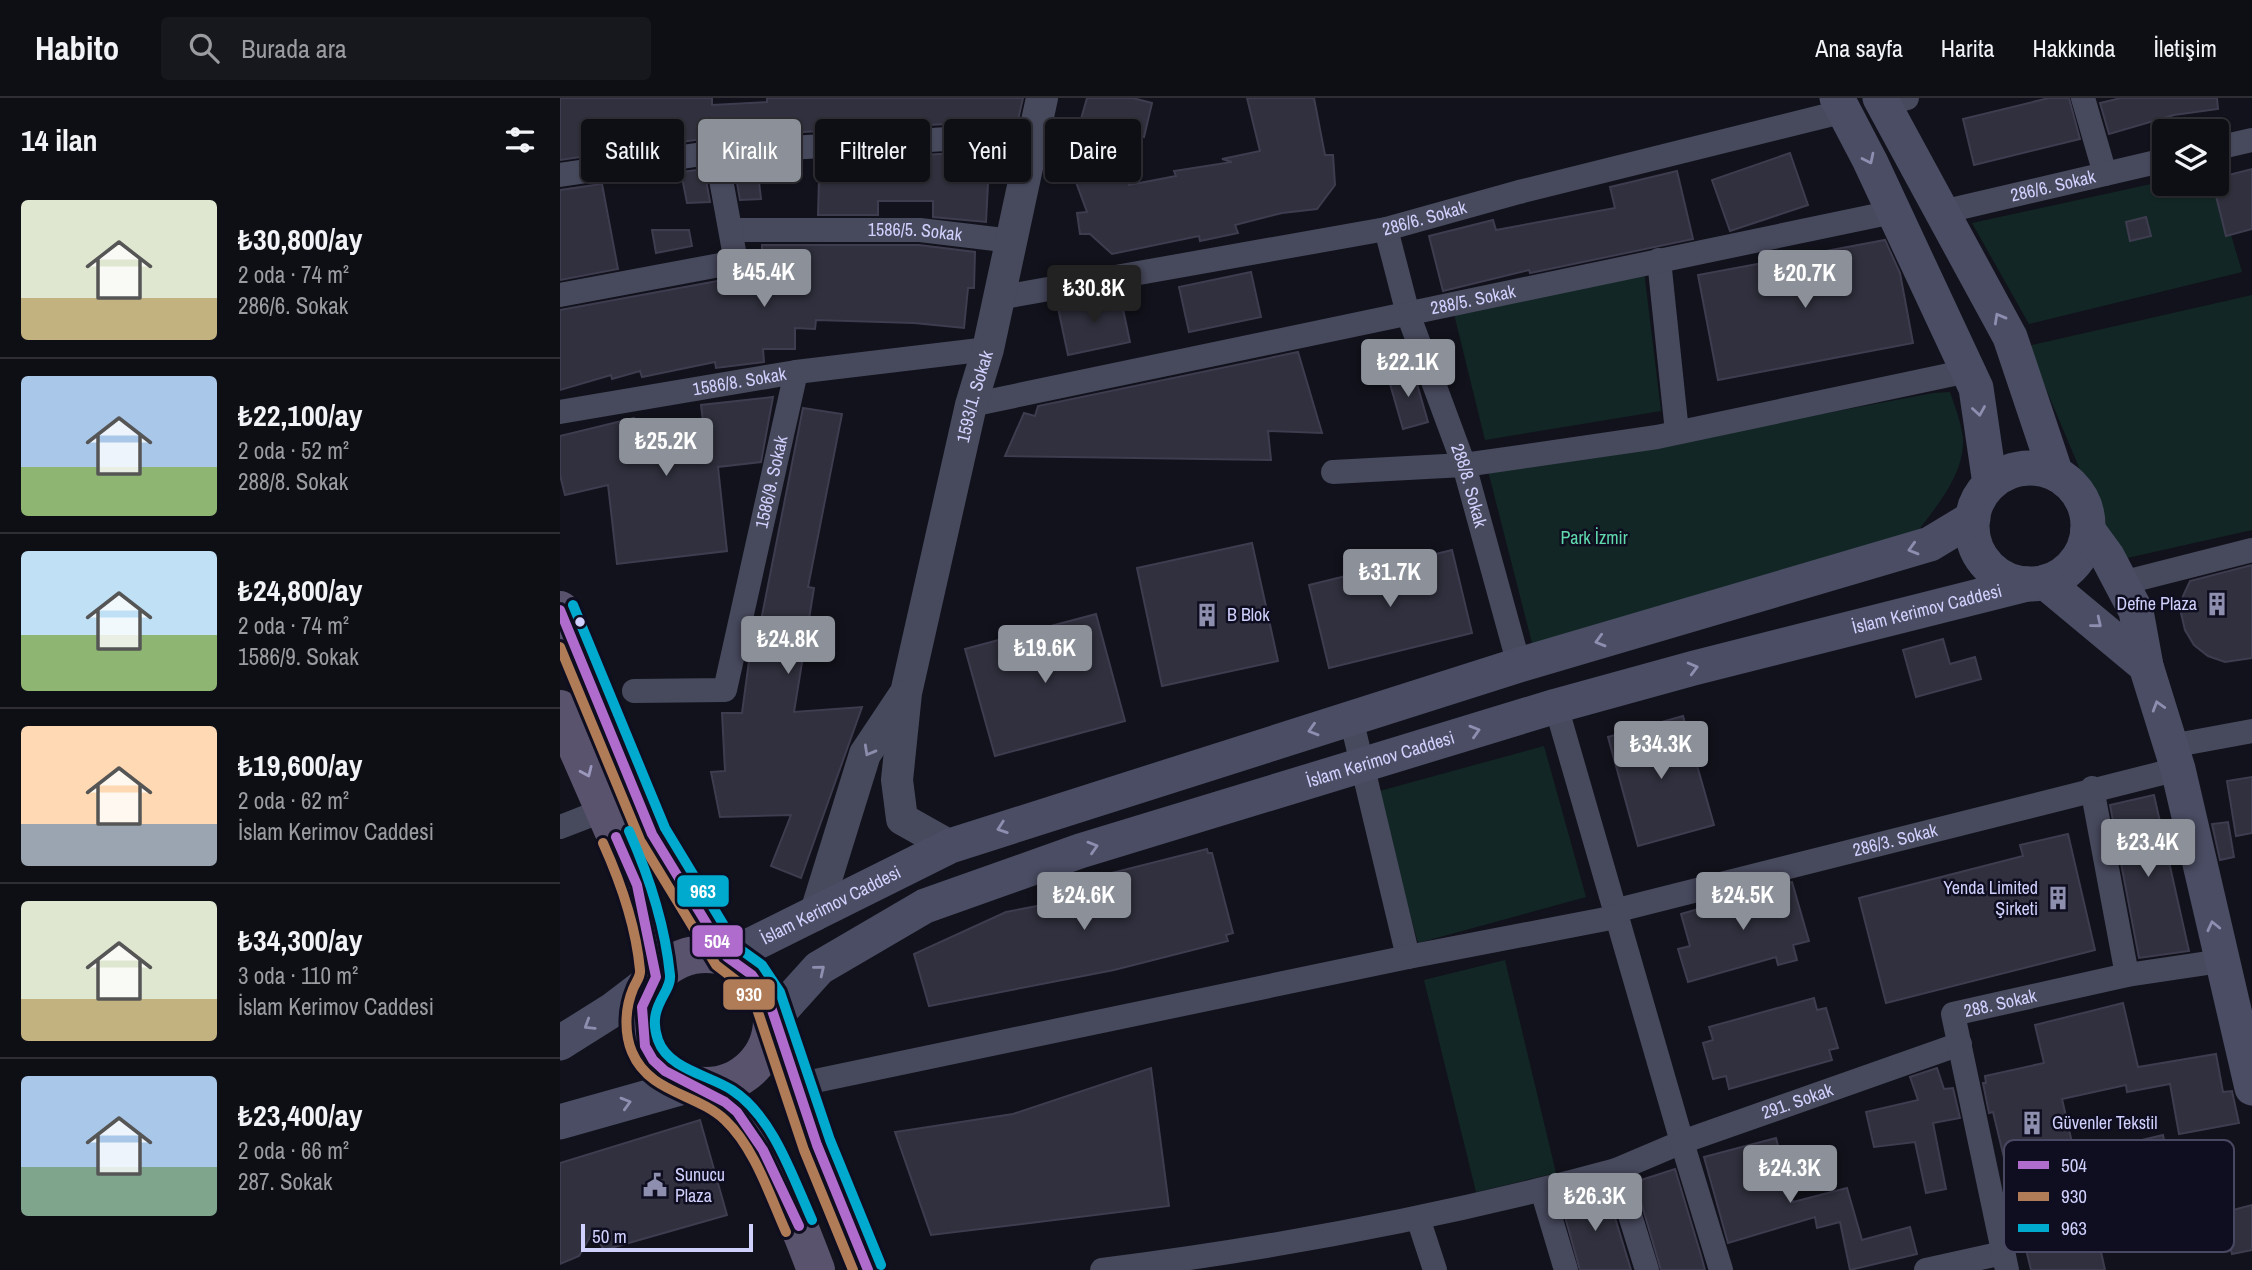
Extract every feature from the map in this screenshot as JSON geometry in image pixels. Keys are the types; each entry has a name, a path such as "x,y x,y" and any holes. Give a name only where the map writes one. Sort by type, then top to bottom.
{"main road":[{"path":"1990,484 1976,388 1841,105 1890,100 1942,212 2010,337 2056,474"},
{"path":"2036,583 2062,575 2075,563 2084,548 2088,530 2085,508 2074,488 2056,474 2039,469 2021,469 2005,474 1990,484 1979,500 1973,518 1973,537 1980,555 2000,575 2036,583 2147,666"},
{"name":"İslam Kerimov Caddesi","path":"727,957 950,846 1519,665 1930,544 1973,518"},
{"path":"2088,530 2122,583 2136,611 2147,666 2174,757 2221,961 2242,995 2252,1088"},
{"name":"İslam Kerimov Caddesi","path":"773,1019 819,968 925,906 1080,851 1556,706 1693,668 2036,583"},
{"path":"560,610 652,834 727,957"},
{"path":"560,709 637,886 656,977 643,998 641,1033 648,1052 660,1068 737,1111 776,1178 816,1270"},
{"path":"560,1043 614,1009 670,965 687,957 710,954 727,957 746,967 759,980 769,998 773,1019 796,1085 868,1270"},
{"path":"560,1122 691,1085 714,1086 733,1081 749,1071 769,1043 773,1019"}],"street":[{"name":"1593/1. Sokak","path":"950,846 902,819 897,780 906,693 971,405 988,349 1042,98"},
{"path":"2083,98 2105,174"},
{"name":"286/6. Sokak","path":"998,298 1386,229 1841,105"},
{"path":"801,147 1034,134"},
{"path":"2229,145 2252,140"},
{"path":"560,175 698,155"},
{"name":"286/6. Sokak","path":"1942,212 2152,163"},
{"path":"560,295 736,261 722,182"},
{"name":"288/5. Sokak","path":"971,405 1893,212"},
{"name":"288/8. Sokak","path":"1386,229 1408,314 1464,465 1519,665"},
{"name":"1586/5. Sokak","path":"731,230 920,230 1012,241"},
{"path":"1658,260 1677,432"},
{"path":"796,372 988,349"},
{"path":"1333,472 1464,465 1677,432 1968,371"},
{"name":"1586/8. Sokak","path":"560,412 796,372"},
{"name":"1586/9. Sokak","path":"634,691 725,690 796,372"},
{"path":"2122,583 2252,550"},
{"name":"1593/1. Sokak","path":"816,915 865,754 906,693"},
{"path":"1556,706 1721,1270"},
{"path":"1351,718 1408,957"},
{"name":"286/3. Sokak","path":"796,1085 1615,914 2092,788 2252,731"},
{"path":"2092,788 2127,975"},
{"path":"560,827 604,810"},
{"name":"288. Sokak","path":"2005,1261 1953,1014 2127,975 2221,961"},
{"name":"291. Sokak","path":"1102,1270 1247,1261 1542,1190 1616,1170 1682,1142 1960,1044"},
{"path":"1616,1170 1647,1270"},
{"path":"1542,1190 1566,1270"},
{"path":"1418,1218 1434,1270"},
{"path":"1926,1270 2005,1261"}],"green space":[{"path":"2152,184 2152,196 2220,196 2242,272 2029,324 1972,223"},
{"path":"1644,271 1661,411 1485,440 1453,310"},
{"path":"2252,295 2252,530 2118,560 2028,346"},
{"name":"Park İzmir","path":"1950,392 1963,440 1959,466 1948,490 1917,532 1533,647 1487,467 1694,438"},
{"path":"1544,746 1586,897 1418,943 1376,792"},
{"path":"1505,960 1556,1173 1476,1192 1424,980"}],"building":[{"path":"560,98 712,98 712,105 767,102 767,98 1023,98 1018,119 944,119 944,124 930,125 930,119 815,119 815,131 801,132 801,119 698,119 698,140 684,142 684,119 581,119 581,157 560,160"},
{"path":"1087,98 1133,98 1152,103 1144,137 1141,136 1141,119 1081,119"},
{"path":"1247,98 1314,98 1325,155 1333,155 1335,185 1317,209 1282,213 1235,225 1238,233 1200,241 1199,236 1112,254 1090,234 1080,234 1077,213 1087,212 1076,182 1128,182 1129,185 1176,176 1174,171 1232,162 1222,159 1260,151"},
{"path":"2049,98 2069,98 2080,139 1974,165 1963,119"},
{"path":"2121,98 2217,98 2218,109 2152,119 2152,121 2109,134 2100,103"},
{"path":"1790,153 1808,205 1730,231 1712,180"},
{"path":"944,154 944,182 988,183 986,222 933,217 933,201 878,201 878,215 818,215 819,182 930,182 930,155"},
{"path":"2252,169 2252,229 2226,236 2216,196 2229,196 2229,175"},
{"path":"698,170 698,182 706,182 710,202 687,203 684,172"},
{"path":"1677,171 1693,239 1530,273 1529,270 1443,291 1429,236 1493,220 1496,230 1615,208 1610,187"},
{"path":"737,182 759,182 761,199 740,200"},
{"path":"602,184 618,269 560,280 560,190"},
{"path":"2146,217 2151,236 2130,241 2126,222"},
{"path":"652,230 689,230 692,246 656,253"},
{"path":"1885,240 1900,273 1913,343 1718,380 1698,275"},
{"path":"762,245 919,245 975,252 974,288 968,288 964,328 914,323 816,320 815,329 795,328 795,349 763,349 764,362 716,368 715,362 642,377 640,371 612,379 611,375 560,390 560,310 739,277 748,271 762,269"},
{"path":"1251,272 1261,317 1189,332 1179,287"},
{"path":"1120,295 1130,342 1068,355 1058,308"},
{"path":"1298,352 1322,433 1268,431 1271,460 1005,456 1024,413 1035,416 1038,406"},
{"path":"1413,370 1428,422 1403,429 1388,377"},
{"path":"773,397 761,462 718,467 727,551 617,564 608,485 565,495 560,475 560,436 634,418 639,438 704,430 701,405"},
{"path":"803,408 842,414 808,587 814,588 794,712 862,707 801,878 771,866 791,815 720,817 711,772 725,771 722,713 742,713 751,646 756,646"},
{"name":"B Blok","path":"1252,543 1278,661 1162,686 1137,568"},
{"path":"1452,550 1472,633 1329,668 1309,585"},
{"name":"Defne Plaza","path":"2252,565 2252,658 2225,662 2208,656 2194,645 2185,630 2181,613 2183,596 2190,581"},
{"path":"1096,614 1125,721 995,756 965,649"},
{"path":"1943,639 1950,664 1975,657 1981,679 1916,697 1903,650"},
{"path":"1683,716 1714,825 1638,846 1608,737"},
{"path":"2252,777 2252,833 2236,836 2227,781"},
{"path":"2154,795 2189,951 2139,958 2110,805"},
{"path":"2228,822 2234,857 2220,860 2212,824"},
{"path":"2068,834 2095,950 1886,1003 1859,898 2023,856 2020,845"},
{"path":"1207,849 1208,853 1212,853 1233,933 1226,935 1228,941 1114,970 929,1006 914,954 1006,912 1089,896 1087,884 1093,882 1092,878"},
{"path":"1792,882 1809,941 1793,945 1797,960 1778,965 1776,957 1688,982 1678,949 1690,946 1681,914"},
{"path":"1814,998 1817,1010 1826,1008 1838,1048 1829,1050 1832,1060 1729,1089 1726,1076 1713,1079 1703,1043 1713,1040 1709,1027"},
{"path":"2123,1003 2138,1067 2216,1054 2223,1092 2232,1091 2239,1123 2179,1134 2170,1084 2127,1092 2126,1085 2062,1099 2071,1140 2004,1140 2004,1158 1993,1112 1989,1113 1983,1083 1986,1083 1985,1076 2044,1063 2035,1025"},
{"path":"1151,1068 1169,1206 931,1235 895,1132 1013,1114"},
{"path":"1937,1068 1944,1089 1953,1088 1960,1118 1933,1123 1946,1189 1926,1193 1915,1142 1874,1147 1866,1112 1918,1100 1910,1077"},
{"path":"700,1120 727,1215 604,1250 593,1232 579,1256 560,1264 560,1163"},
{"path":"2163,1135 2164,1140 2142,1140"},
{"path":"1776,1138 1793,1202 1847,1188 1862,1240 1910,1227 1917,1254 1850,1270 1840,1222 1817,1228 1815,1217 1728,1243 1704,1157"},
{"path":"1675,1169 1705,1270 1661,1270 1635,1182"},
{"path":"1606,1188 1631,1270 1580,1270 1561,1203"},
{"path":"2252,1205 2252,1250 2232,1254 2234,1252 2234,1210"},
{"path":"2027,1252 2101,1252 2105,1270 2031,1270"}],"transit line":[{"name":"963","path":"573,605 665,828 737,947 762,965 780,992 830,1140 881,1265"},
{"name":"504","path":"560,610 652,834 727,957 752,975 768,998 817,1145 868,1270"},
{"name":"930","path":"560,647 640,840 716,965 742,985 755,1003 804,1150 853,1270"},
{"name":"963","path":"629,831 655,901 668,956 670,982 655,1018 658,1040 663,1050 680,1065 732,1090 759,1115 780,1149 812,1220"},
{"name":"504","path":"616,837 637,885 656,977 642,1007 645,1046 653,1060 665,1071 725,1102 737,1112 763,1150 799,1226"},
{"name":"930","path":"603,843 627,905 638,954 640,973 630,996 627,1012 628,1037 632,1052 650,1076 713,1111 735,1131 753,1158 786,1232"}],"place":[{"name":"Defne Plaza","path":"2217,604"},
{"name":"B Blok","path":"1207,615"},
{"name":"Yenda Limited Şirketi","path":"2058,898"},
{"name":"Güvenler Tekstil","path":"2032,1123"},
{"name":"Sunucu Plaza","path":"655,1185"}]}
